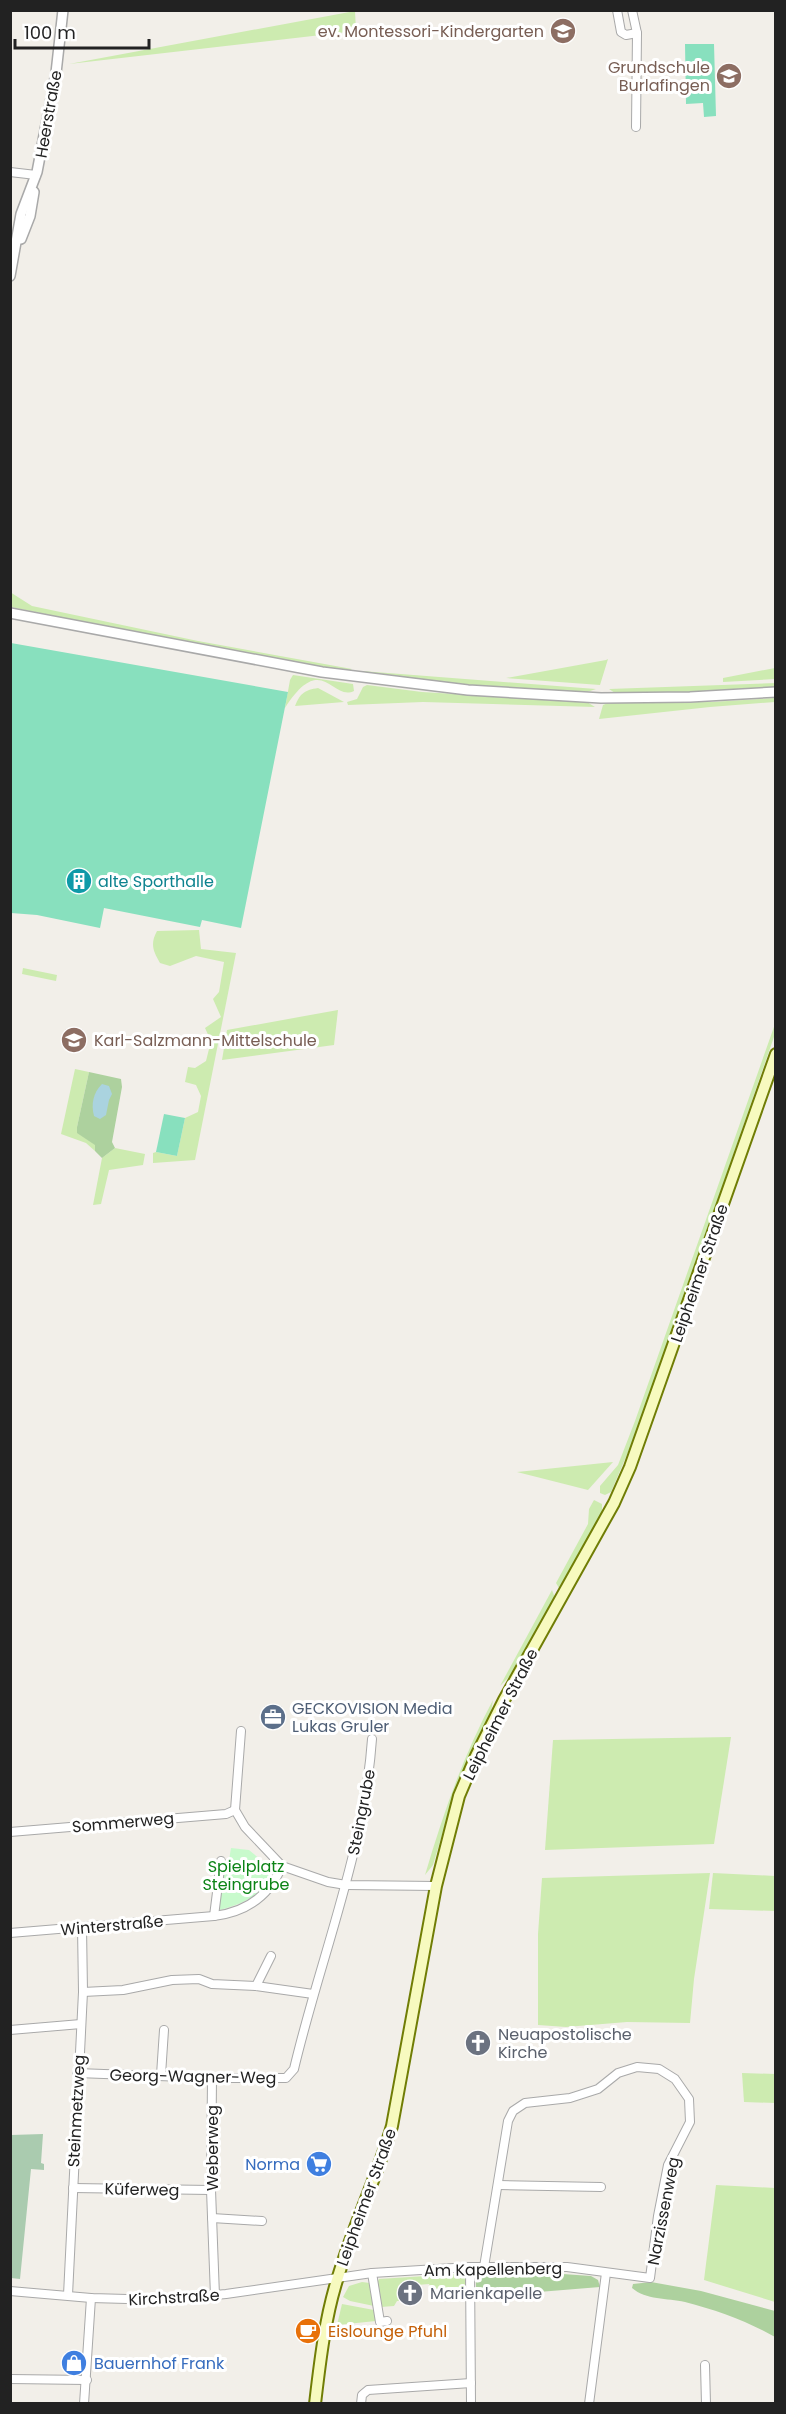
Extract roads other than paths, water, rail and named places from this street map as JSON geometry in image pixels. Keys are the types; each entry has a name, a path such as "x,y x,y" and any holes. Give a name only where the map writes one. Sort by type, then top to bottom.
{"main road":[{"name":"Leipheimer Straße","path":"315,2403 322,2351 337,2278 381,2162 392,2126 436,1886 459,1796 476,1756 516,1677 614,1503 630,1467 776,1054"}],"street":[{"name":"Heerstraße","path":"10,276 16,255 21,214 36,178 56,73 63,10"},
{"path":"617,10 621,32 637,33"},
{"path":"632,10 637,33 636,127"},
{"path":"10,172 36,178"},
{"path":"10,614 322,672 468,690 601,698 690,698 776,692"},
{"path":"241,1731 236,1810 245,1827 282,1866 328,1882 346,1885 436,1886"},
{"name":"Steingrube","path":"346,1885 369,1779 372,1739"},
{"name":"Sommerweg","path":"10,1832 226,1814 236,1810"},
{"path":"214,1916 220,1861"},
{"name":"Winterstraße","path":"10,1933 214,1916 242,1911 265,1893 282,1866"},
{"name":"Georg-Wagner-Weg","path":"77,2073 286,2078 294,2069 346,1885"},
{"name":"Steinmetzweg","path":"68,2295 81,2024 82,1927"},
{"path":"256,1986 271,1956"},
{"path":"82,1992 123,1990 172,1980 199,1979 212,1984 256,1986 314,1994"},
{"path":"10,2030 81,2024"},
{"path":"161,2075 164,2031"},
{"name":"Narzissenweg","path":"484,2267 508,2121 513,2111 525,2103 570,2098 598,2089 618,2073 637,2067 659,2069 675,2079 689,2099 691,2117 668,2165 658,2216 650,2278"},
{"name":"Weberweg","path":"212,2078 211,2190 215,2296"},
{"path":"499,2185 602,2187"},
{"name":"Küferweg","path":"73,2188 211,2190"},
{"path":"212,2218 262,2221"},
{"path":"470,2267 471,2403"},
{"name":"Am Kapellenberg","path":"337,2278 372,2273 470,2267 567,2267 650,2278"},
{"path":"372,2273 380,2322 387,2321"},
{"path":"589,2403 606,2273"},
{"name":"Kirchstraße","path":"10,2291 91,2298 163,2300 215,2296 337,2278"},
{"path":"84,2403 91,2298"},
{"path":"705,2365 706,2403"},
{"path":"10,2379 87,2380"},
{"path":"361,2403 362,2395 368,2390 471,2383"}],"water":[{"path":"102,1084 109,1086 112,1094 106,1115 100,1119 94,1116 93,1103"}],"place":[{"name":"ev. Montessori-Kindergarten","path":"563,31"},
{"name":"Grundschule Burlafingen","path":"729,76"},
{"name":"alte Sporthalle","path":"79,881"},
{"name":"Karl-Salzmann-Mittelschule","path":"74,1040"},
{"name":"GECKOVISION Media Lukas Gruler","path":"273,1717"},
{"name":"Neuapostolische Kirche","path":"478,2043"},
{"name":"Norma","path":"319,2164"},
{"name":"Marienkapelle","path":"410,2293"},
{"name":"Eislounge Pfuhl","path":"308,2331"},
{"name":"Bauernhof Frank","path":"74,2363"}],"park label":[{"name":"Spielplatz Steingrube","path":"246,1875"}]}
